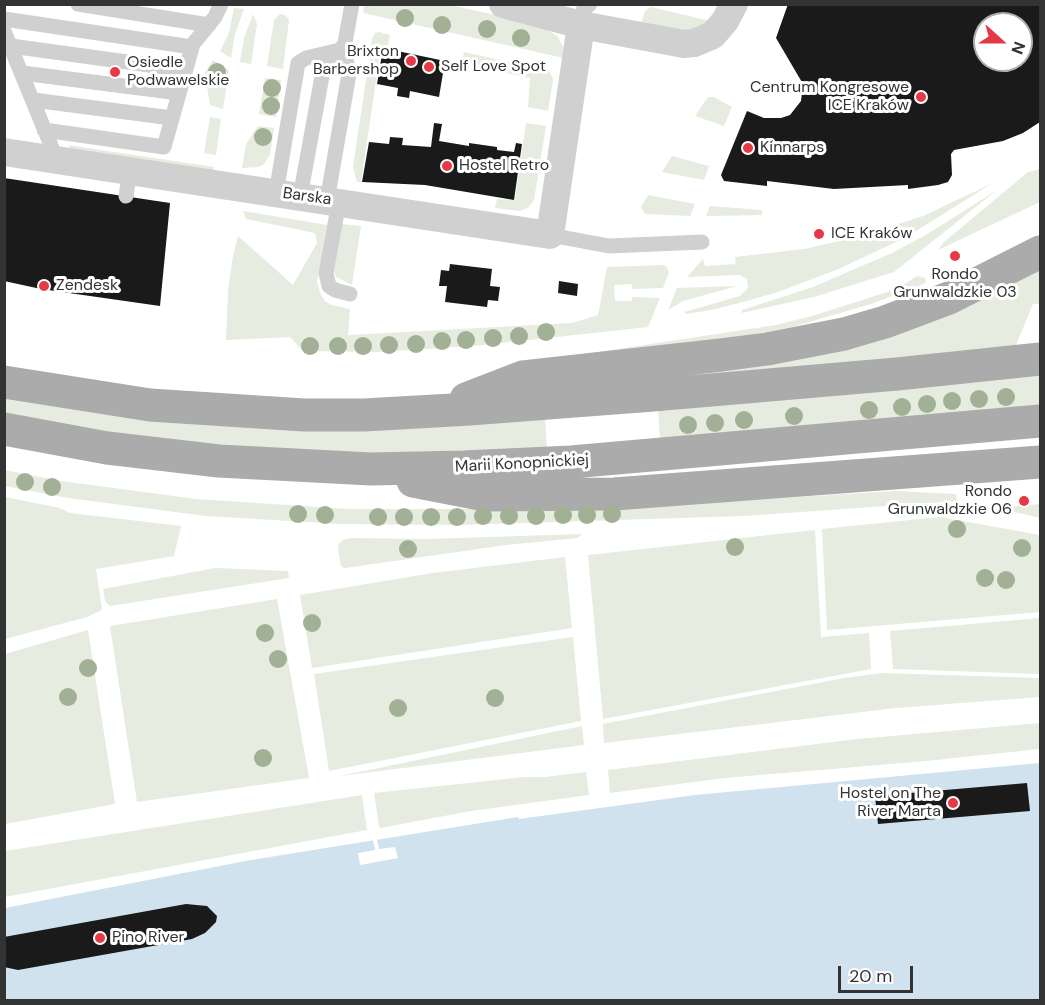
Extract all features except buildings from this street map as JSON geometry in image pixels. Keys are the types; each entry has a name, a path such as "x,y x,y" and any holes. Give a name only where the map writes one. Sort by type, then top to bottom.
{"main road":[{"path":"434,411 523,377 733,354 844,334 885,322 949,298 1041,252"},
{"path":"4,382 94,398 199,410 304,415 434,411 886,375 1041,359"},
{"name":"Marii Konopnickiej","path":"4,429 107,448 207,460 371,468 571,462 1041,421"},
{"path":"371,468 424,485 485,495 649,492 1041,462"}],"street":[{"path":"503,4 548,15 585,15 672,43 694,43 713,35 725,21 734,4"},
{"path":"550,235 585,15"},
{"name":"Barska","path":"4,152 57,160 128,184 310,198 550,235"}],"lane":[{"path":"78,4 209,25"},
{"path":"44,129 164,147 192,47 221,4"},
{"path":"310,198 323,71 342,50 352,4"},
{"path":"4,19 192,47"},
{"path":"7,37 185,70"},
{"path":"7,37 57,160"},
{"path":"344,45 340,50 306,58 298,63 310,198 326,273 329,286 342,293 350,294"},
{"path":"310,198 349,74 344,45"},
{"path":"22,73 179,93"},
{"path":"33,100 172,118"},
{"name":"Barska","path":"550,235 609,246 702,242"}],"shaded area":[{"path":"364,5 450,5 541,25 558,37 563,47 564,58 363,13"},
{"path":"651,7 710,21 687,32 641,24 645,11"},
{"path":"234,8 244,9 235,34 231,58 220,51 229,33"},
{"path":"253,14 257,24 251,64 240,62 244,38"},
{"path":"280,14 285,15 289,20 283,69 267,66 274,20"},
{"path":"375,33 390,35 387,48 381,47 361,182 357,182 353,167 372,39"},
{"path":"464,52 549,71 553,79 548,111 528,107 530,78 462,63"},
{"path":"213,60 229,70 223,109 210,105 205,73"},
{"path":"265,78 281,80 276,117 259,114"},
{"path":"708,97 714,97 732,107 724,126 695,116"},
{"path":"210,117 221,119 216,155 204,153"},
{"path":"526,123 546,126 534,200 529,207 520,211 495,208 497,199 515,200"},
{"path":"258,126 274,128 270,154 264,164 259,167 242,168 246,144"},
{"path":"68,145 214,167 214,171 71,150"},
{"path":"672,156 709,166 704,180 662,172"},
{"path":"1040,169 1040,202 938,250 944,242 1028,172"},
{"path":"991,184 905,238 836,270 778,292 743,302 711,310 686,314 684,312 740,296 748,288 747,279 740,275 687,277 703,259 705,266 736,264 735,257 804,249 861,236 923,216"},
{"path":"997,190 894,272 814,297 742,313 742,310 813,287 892,253 929,233"},
{"path":"648,195 695,204 690,216 645,214 641,207"},
{"path":"710,206 762,210 762,215 706,216"},
{"path":"243,211 327,225 317,282 325,301 331,305 350,309 348,335 572,323 598,315 607,267 663,265 669,272 663,288 632,289 632,284 614,285 615,301 632,301 632,297 660,298 648,327 474,346 378,352 303,351 290,337 226,340 228,291 238,236 293,285 317,243 315,233 246,219"},
{"path":"342,224 361,226 352,285 336,277 334,270"},
{"path":"1040,266 1040,304 1033,304 1016,345 1005,350 675,379 674,374"},
{"path":"917,276 925,278 926,283 871,304 792,327 715,342 585,354 776,325 897,289"},
{"path":"737,286 683,301 668,310 677,288"},
{"path":"1040,375 1040,409 660,440 658,410"},
{"path":"4,398 131,417 545,417 547,450 424,456 211,448 5,416"},
{"path":"4,470 61,481 196,499 348,509 482,509 716,502 896,491 956,494 957,501 744,516 459,525 341,524 206,516 68,498 5,486"},
{"path":"5,497 60,508 70,513 181,526 174,556 96,569 102,610 87,617 5,639"},
{"path":"1040,504 1040,518 997,508"},
{"path":"940,517 1040,535 1040,612 827,630 822,529"},
{"path":"815,530 821,637 869,633 871,669 603,719 588,555"},
{"path":"582,534 578,538 506,545 345,568 341,567 338,549 343,540 350,538 427,539"},
{"path":"565,557 572,628 312,668 300,595 433,573"},
{"path":"215,568 288,571 289,578 110,606 105,601 103,589"},
{"path":"277,599 309,778 137,802 110,626"},
{"path":"1040,618 1040,674 893,669 890,631"},
{"path":"88,630 115,804 5,824 5,654"},
{"path":"573,637 581,721 329,771 314,674"},
{"path":"882,673 1040,678 1040,697 896,708 604,743 603,724 844,678"},
{"path":"1040,723 1040,749 725,778 610,793 608,770 857,739"},
{"path":"582,726 584,745 340,776"},
{"path":"586,772 589,795 471,811 380,828 379,826 374,793"},
{"path":"362,795 367,830 5,897 5,851"}],"water":[{"path":"1040,763 1040,1000 5,1000 5,908 245,861 518,817 519,819 695,795"}],"pier":[{"path":"373,840 377,840 379,849 395,847 398,858 360,865 358,853 375,850"}],"place":[{"name":"Brixton Barbershop","path":"411,61"},
{"name":"Self Love Spot","path":"429,67"},
{"name":"Osiedle Podwawelskie","path":"115,72"},
{"name":"Centrum Kongresowe ICE Kraków","path":"921,97"},
{"name":"Kinnarps","path":"748,148"},
{"name":"Hostel Retro","path":"447,166"},
{"name":"ICE Kraków","path":"819,234"},
{"name":"Rondo Grunwaldzkie 03","path":"955,256"},
{"name":"Zendesk","path":"44,286"},
{"name":"Rondo Grunwaldzkie 06","path":"1024,501"},
{"name":"Hostel on The River Marta","path":"953,803"},
{"name":"Pino River","path":"100,938"}]}
